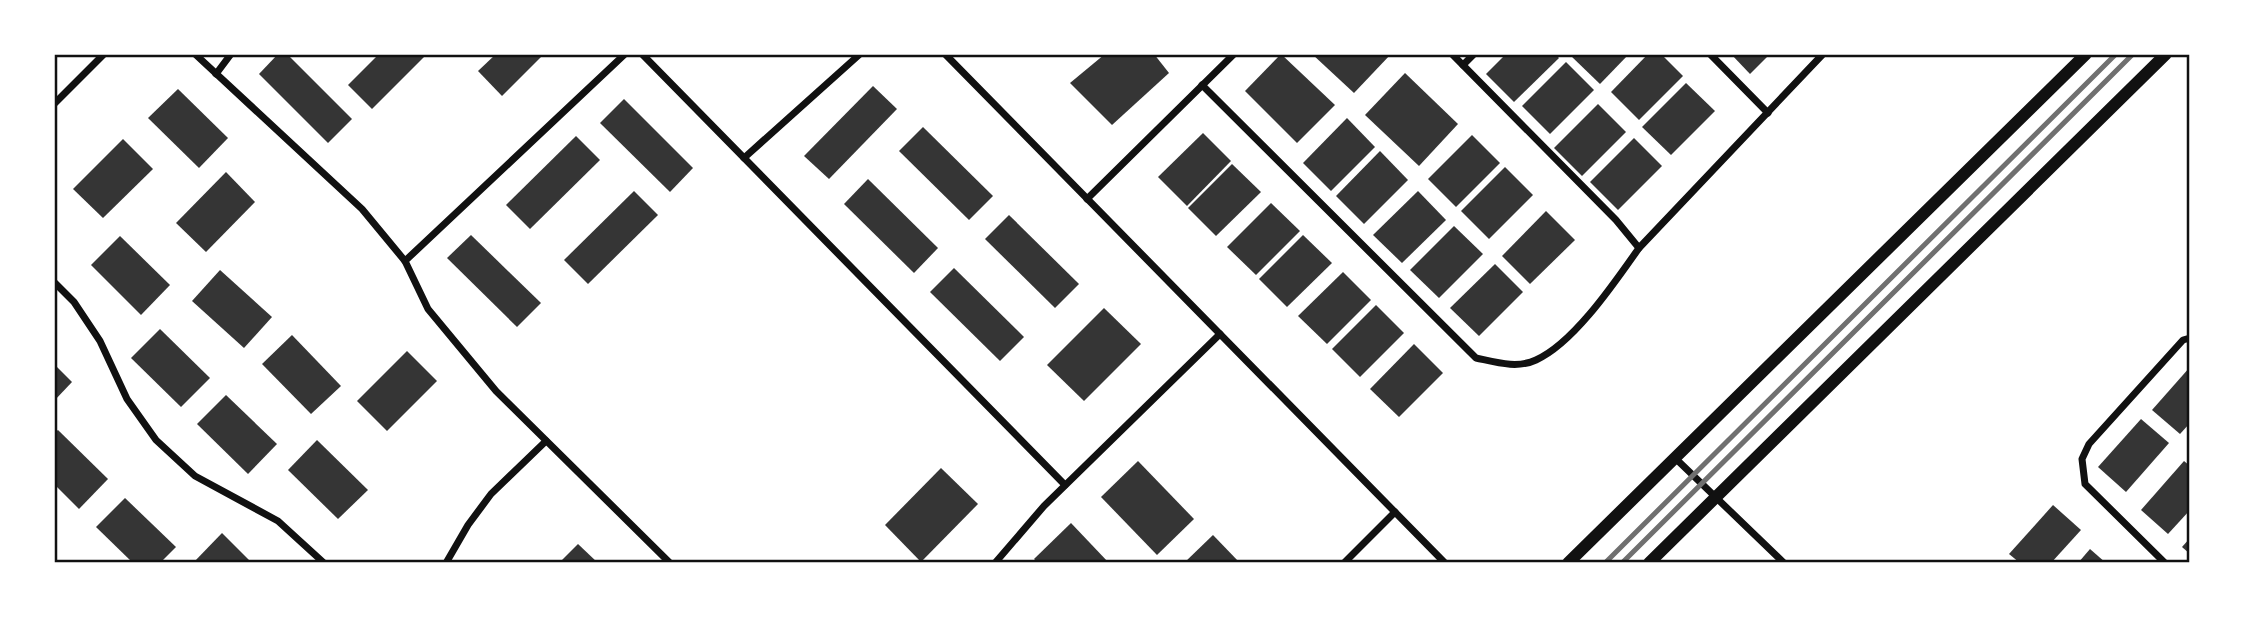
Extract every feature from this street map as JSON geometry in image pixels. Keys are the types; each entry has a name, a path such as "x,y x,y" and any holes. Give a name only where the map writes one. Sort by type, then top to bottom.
{"street":[{"path":"54,104 104,54"},
{"path":"195,54 362,209 405,261 428,309 496,391 670,563"},
{"path":"216,74 232,54"},
{"path":"405,261 625,54"},
{"path":"642,54 1065,485"},
{"path":"744,158 860,54"},
{"path":"945,54 1445,563"},
{"path":"1087,199 1234,54"},
{"path":"1452,54 1616,220 1639,248"},
{"path":"1463,65 1474,54"},
{"path":"1710,54 1768,113"},
{"path":"1202,85 1476,358 1511,365 1535,361 1557,346 1601,302 1639,248 1823,54"},
{"path":"1568,563 2086,54"},
{"path":"1649,563 2166,54"},
{"path":"54,282 74,302 100,341 127,398 156,440 195,476 278,521 324,563"},
{"path":"995,563 1065,485 1220,334"},
{"path":"2165,563 2085,484 2082,459 2097,435 2183,340 2190,338"},
{"path":"446,563 468,524 491,494 546,441"},
{"path":"1674,457 1784,563"},
{"path":"1344,563 1395,512"}],"building":[{"path":"278,54 287,54 352,119 328,143 259,74"},
{"path":"379,54 427,54 372,109 348,85"},
{"path":"496,54 544,54 502,96 478,71"},
{"path":"1105,54 1154,54 1169,73 1112,125 1070,83"},
{"path":"1281,54 1335,105 1297,143 1245,91"},
{"path":"1312,54 1391,54 1354,93"},
{"path":"1506,54 1555,54 1559,58 1514,102 1486,74"},
{"path":"1629,54 1600,84 1571,56"},
{"path":"1648,54 1661,54 1683,76 1639,120 1611,92"},
{"path":"1731,54 1770,54 1750,74"},
{"path":"1566,62 1594,90 1550,134 1522,106"},
{"path":"1405,73 1458,124 1419,166 1365,115"},
{"path":"1686,83 1715,111 1671,155 1642,127"},
{"path":"873,86 897,109 829,179 804,156"},
{"path":"178,89 228,138 199,168 148,118"},
{"path":"624,99 693,168 670,192 600,123"},
{"path":"1598,104 1626,132 1582,176 1554,148"},
{"path":"1347,118 1375,147 1331,191 1303,163"},
{"path":"923,127 993,196 969,220 899,151"},
{"path":"1203,133 1231,161 1187,206 1158,177"},
{"path":"1472,135 1500,163 1456,207 1428,179"},
{"path":"576,136 600,160 530,229 506,205"},
{"path":"1634,138 1662,166 1618,210 1590,182"},
{"path":"123,139 153,169 103,218 73,189"},
{"path":"1380,151 1408,180 1364,224 1336,196"},
{"path":"1232,164 1261,192 1216,236 1188,208"},
{"path":"1505,167 1533,195 1489,239 1461,211"},
{"path":"226,172 255,202 206,252 176,223"},
{"path":"868,179 938,248 914,273 844,204"},
{"path":"634,191 658,215 588,284 564,260"},
{"path":"1418,191 1446,220 1402,263 1373,235"},
{"path":"1271,203 1300,231 1256,275 1227,247"},
{"path":"1546,211 1575,240 1530,284 1502,256"},
{"path":"1009,215 1079,284 1055,308 985,239"},
{"path":"1454,226 1483,254 1439,298 1410,270"},
{"path":"471,235 541,303 517,327 447,258"},
{"path":"1303,235 1332,263 1287,307 1259,279"},
{"path":"120,236 170,285 141,315 91,265"},
{"path":"1495,264 1523,292 1479,336 1450,308"},
{"path":"954,268 1024,337 1000,361 930,292"},
{"path":"220,270 272,317 244,348 192,301"},
{"path":"1343,272 1371,300 1327,344 1298,316"},
{"path":"1376,305 1404,333 1360,377 1332,349"},
{"path":"1104,308 1141,344 1084,401 1047,365"},
{"path":"160,329 210,378 181,407 131,358"},
{"path":"292,335 341,386 311,414 262,364"},
{"path":"1414,344 1443,373 1399,417 1370,389"},
{"path":"407,351 437,381 387,431 357,401"},
{"path":"54,364 72,382 54,401"},
{"path":"2190,367 2190,423 2180,434 2152,410"},
{"path":"226,395 277,444 248,474 197,424"},
{"path":"2141,419 2169,443 2126,492 2098,467"},
{"path":"58,430 108,479 79,509 54,484 54,433"},
{"path":"317,440 368,490 338,519 288,470"},
{"path":"1138,461 1194,519 1157,555 1101,497"},
{"path":"2184,461 2190,466 2190,510 2168,534 2141,510"},
{"path":"941,468 978,504 921,562 885,525"},
{"path":"125,498 176,547 160,563 133,563 96,527"},
{"path":"2053,505 2081,530 2051,563 2020,563 2009,554"},
{"path":"1071,523 1109,563 1038,563 1034,559"},
{"path":"222,533 252,563 193,563"},
{"path":"1213,535 1240,563 1184,563"},
{"path":"2190,538 2190,554 2182,547"},
{"path":"578,544 598,563 559,563"},
{"path":"2090,549 2106,563 2078,563"}],"railway":[{"path":"1605,563 2116,54"},
{"path":"1622,563 2133,54"}]}
